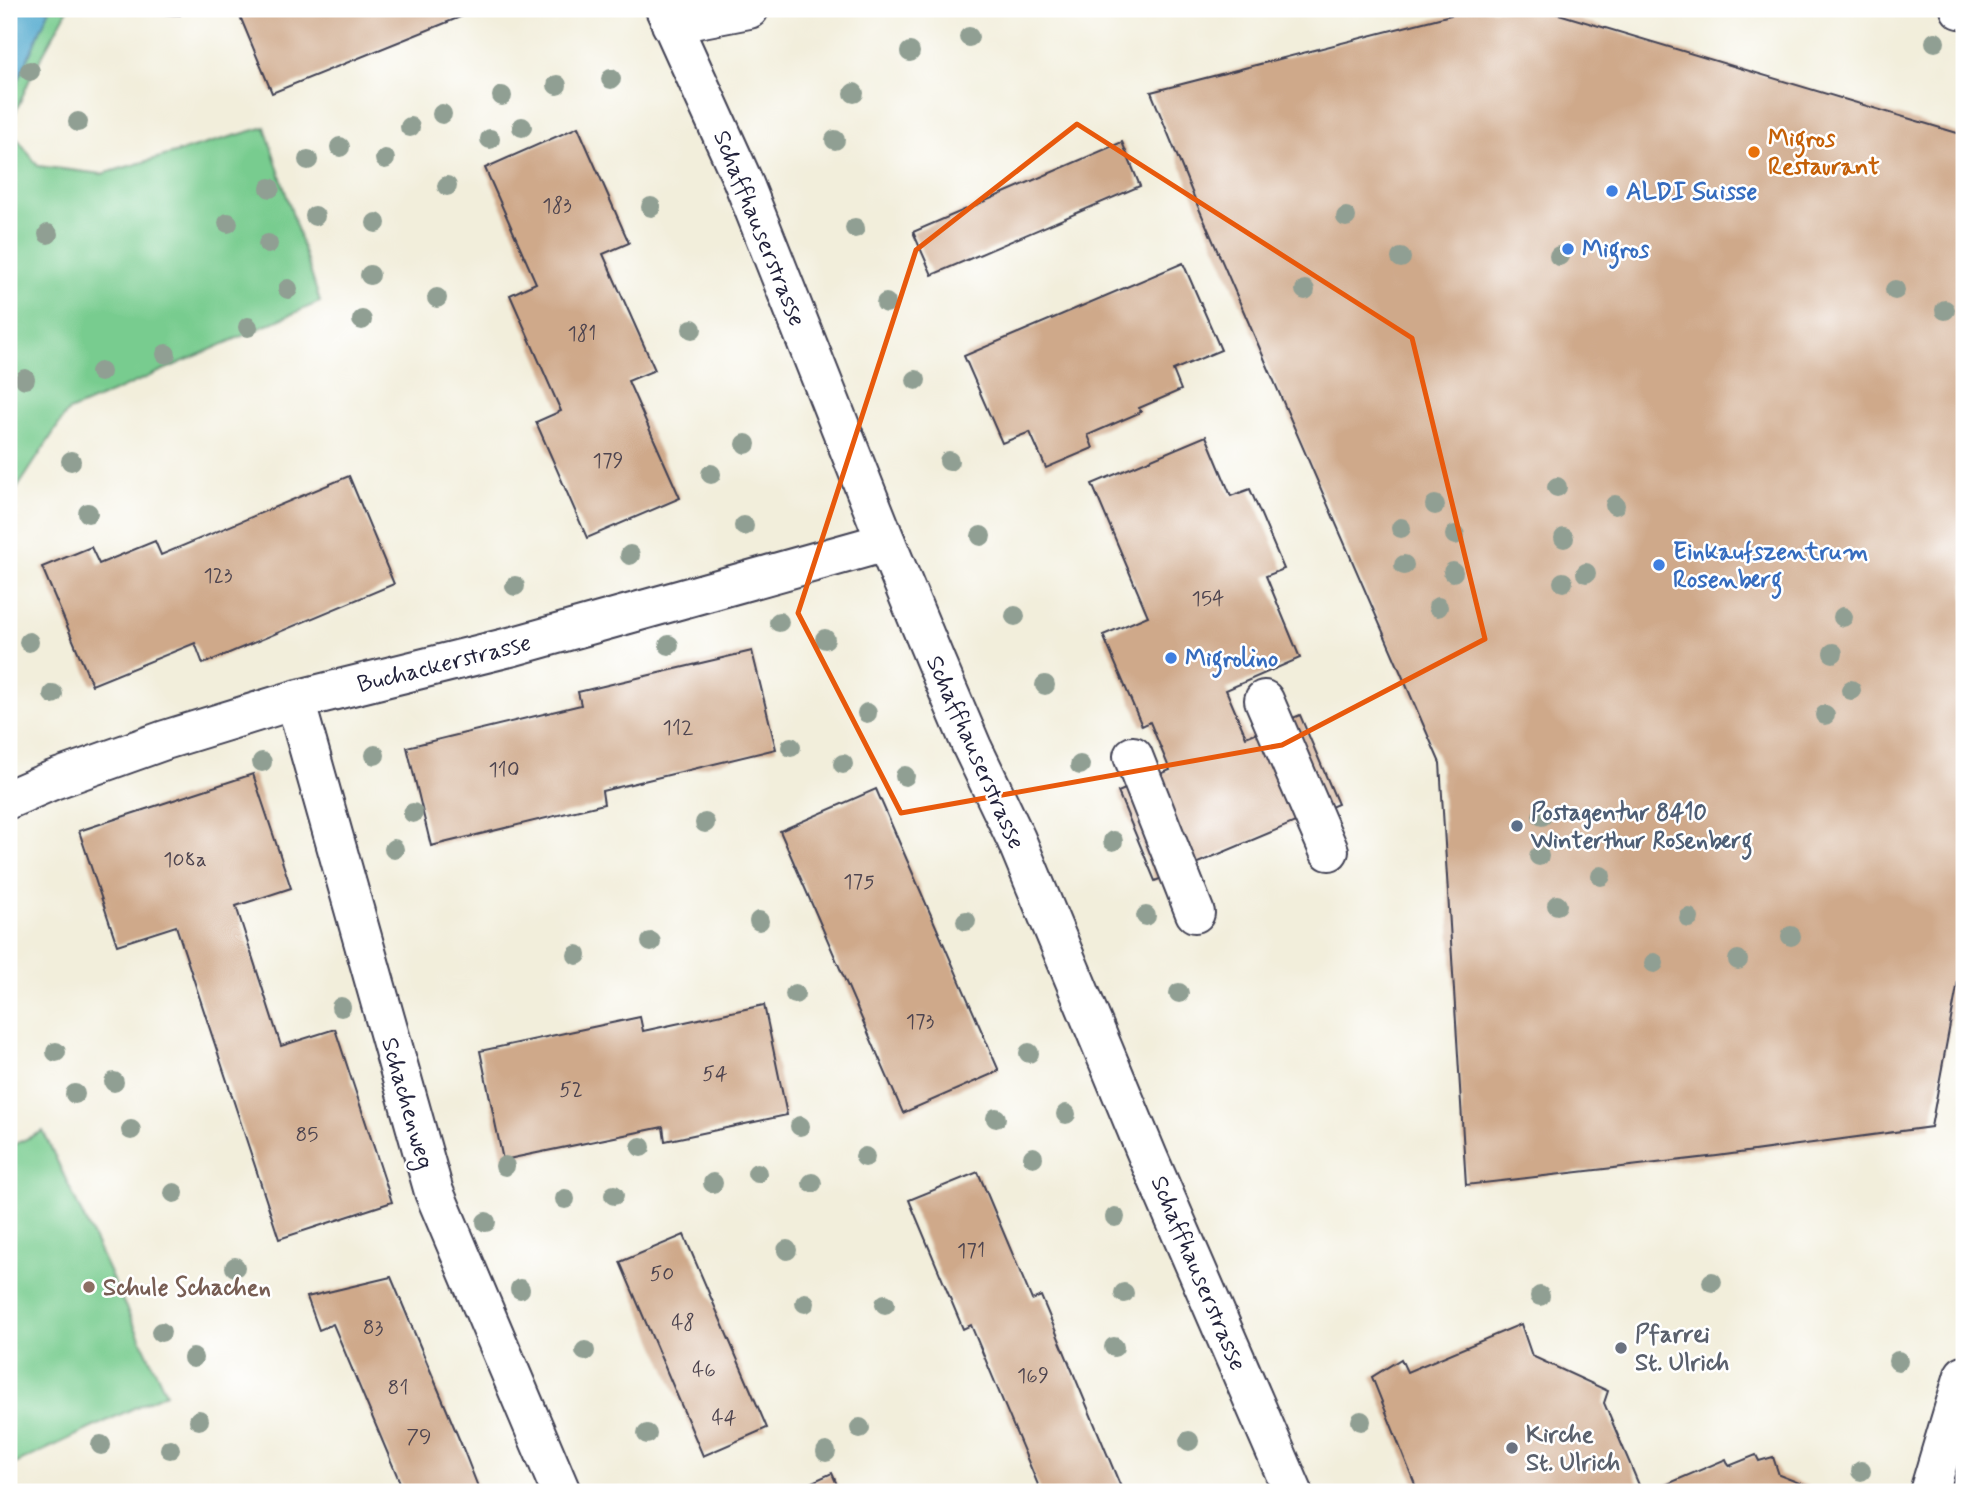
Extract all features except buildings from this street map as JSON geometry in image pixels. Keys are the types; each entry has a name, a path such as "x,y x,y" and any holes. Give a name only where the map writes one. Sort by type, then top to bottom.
{"street":[{"path":"668,16 749,9"},
{"name":"Schaffhauserstrasse","path":"668,16 742,179 886,542 972,747 1016,839 1148,1157 1293,1492"},
{"name":"Buchackerstrasse","path":"9,799 52,780 165,740 295,700 514,646 886,542"},
{"name":"Schachenweg","path":"295,700 434,1192 561,1492"},
{"path":"1264,700 1329,851"},
{"path":"1133,756 1195,913"},
{"path":"1929,1492 1964,1375"}],"highlighted area":[{"path":"1077,124 1412,338 1485,639 1282,745 901,813 798,613 916,250"}],"green space":[{"path":"9,9 68,9 32,74 9,127"},
{"path":"9,127 38,166 102,174 265,127 320,302 67,412 9,501"},
{"path":"43,1131 166,1393 9,1467 9,1147"}],"water":[{"path":"9,9 50,9 9,101"}],"place":[{"name":"Migros Restaurant","path":"1754,152"},
{"name":"ALDI Suisse","path":"1612,191"},
{"name":"Migros","path":"1568,249"},
{"name":"Einkaufszentrum Rosenberg","path":"1659,565"},
{"name":"Migrolino","path":"1171,658"},
{"name":"Postagentur 8410 Winterthur Rosenberg","path":"1517,826"},
{"name":"Schule Schachen","path":"89,1287"},
{"name":"Pfarrei St. Ulrich","path":"1621,1348"},
{"name":"Kirche St. Ulrich","path":"1512,1448"}]}
